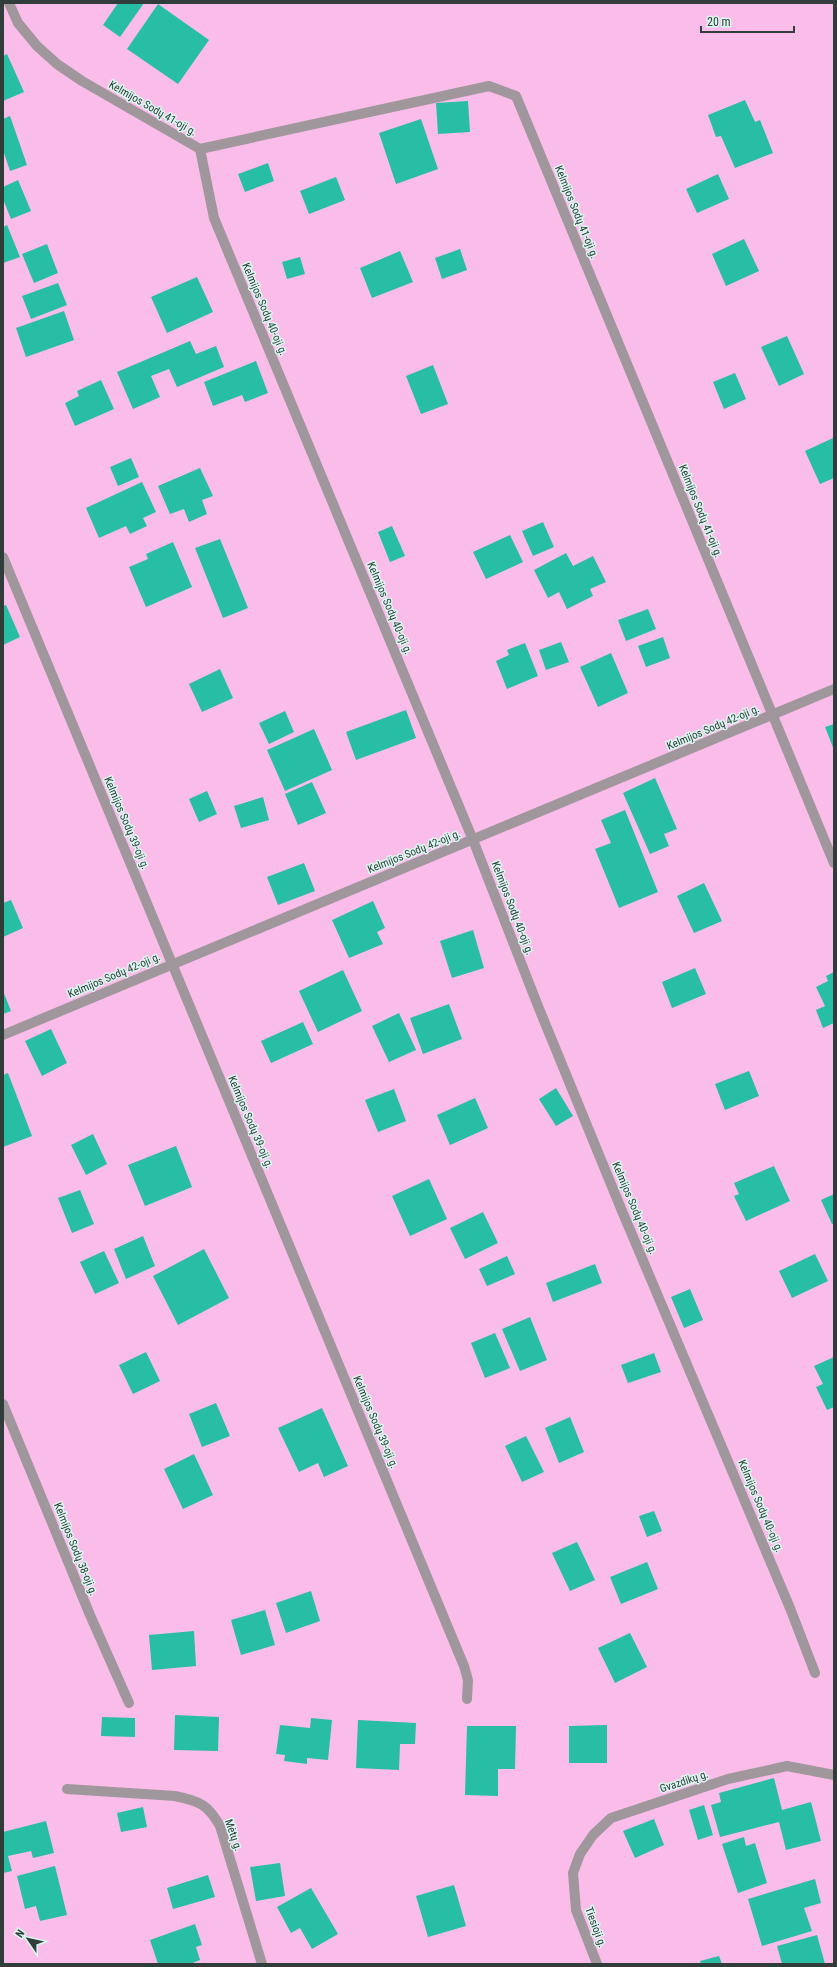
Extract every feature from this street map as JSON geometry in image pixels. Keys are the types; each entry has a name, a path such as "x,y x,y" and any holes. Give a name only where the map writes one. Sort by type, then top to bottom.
{"street":[{"name":"Kelmijos Sodų 41-oji g.","path":"9,3 18,23 37,46 57,64 82,81 200,148 489,86 516,96 834,863"},
{"name":"Kelmijos Sodų 40-oji g.","path":"200,148 214,218 473,840 586,1123 790,1608 815,1673"},
{"name":"Kelmijos Sodų 39-oji g.","path":"3,557 464,1666 468,1680 467,1699"},
{"name":"Kelmijos Sodų 42-oji g.","path":"3,1035 172,963 473,840 834,689"},
{"name":"Kelmijos Sodų 38-oji g.","path":"3,1404 90,1616 129,1703"},
{"name":"Gvazdikų g.","path":"573,1873 580,1854 593,1834 611,1818 728,1779 787,1766 834,1775"},
{"name":"Mėtų g.","path":"67,1789 175,1796 191,1799 212,1811 220,1826 262,1964"},
{"name":"Tiesioji g.","path":"573,1873 576,1910 596,1964"}],"shaded area":[{"path":"3,3 834,3 834,1964 3,1964"}],"building":[{"path":"118,3 144,3 120,37 103,25"},
{"path":"158,4 209,40 178,84 127,49"},
{"path":"7,54 24,92 3,101 3,56"},
{"path":"745,100 755,122 760,120 773,153 735,168 721,136 716,137 708,115"},
{"path":"468,101 470,132 438,134 436,103"},
{"path":"10,116 27,165 10,171 3,150 3,119"},
{"path":"421,119 438,169 396,184 379,133"},
{"path":"268,163 274,181 245,192 238,174"},
{"path":"718,174 729,199 697,213 686,189"},
{"path":"336,177 345,200 309,214 300,191"},
{"path":"18,180 31,211 11,219 3,199 3,187"},
{"path":"7,225 20,257 3,263 3,227"},
{"path":"744,239 759,271 726,286 712,254"},
{"path":"47,244 58,273 34,283 22,254"},
{"path":"460,249 467,270 442,279 435,258"},
{"path":"400,251 413,282 372,298 360,268"},
{"path":"300,257 305,274 287,279 282,262"},
{"path":"197,277 213,312 167,333 151,297"},
{"path":"58,283 67,305 31,319 22,296"},
{"path":"64,311 74,340 26,357 16,328"},
{"path":"787,336 804,374 779,386 761,347"},
{"path":"190,341 196,354 216,346 224,367 177,387 169,369 151,376 160,397 133,409 117,372"},
{"path":"256,361 268,393 245,402 242,395 213,406 204,382"},
{"path":"433,365 448,404 421,414 406,376"},
{"path":"735,373 746,399 724,409 713,382"},
{"path":"101,380 114,409 75,426 65,403 79,396 77,391"},
{"path":"833,438 834,478 820,484 805,451"},
{"path":"131,458 139,477 118,486 110,467"},
{"path":"200,468 213,496 202,500 207,514 189,522 184,509 170,514 158,486"},
{"path":"142,482 156,512 143,518 147,526 130,534 126,526 99,538 86,508"},
{"path":"543,522 554,547 533,556 522,531"},
{"path":"392,526 405,556 390,562 378,532"},
{"path":"510,535 523,562 486,579 473,552"},
{"path":"220,539 248,608 223,618 195,548"},
{"path":"173,542 192,587 146,607 129,567 148,559 146,554"},
{"path":"566,553 573,566 593,556 606,582 590,589 593,596 567,609 559,592 548,598 534,570"},
{"path":"6,605 20,637 3,645 3,606"},
{"path":"648,609 656,629 626,641 618,620"},
{"path":"663,637 670,658 646,667 638,646"},
{"path":"561,642 569,662 546,670 539,650"},
{"path":"525,643 538,676 507,689 496,661 509,655 507,650"},
{"path":"611,653 628,693 598,707 580,667"},
{"path":"220,669 233,698 202,712 189,684"},
{"path":"406,710 416,738 356,760 346,732"},
{"path":"285,711 294,732 269,744 259,723"},
{"path":"834,724 834,750 825,727"},
{"path":"314,729 332,770 285,791 267,750"},
{"path":"655,778 677,829 664,834 669,846 650,854 623,793"},
{"path":"312,782 326,813 298,825 285,794"},
{"path":"207,791 217,814 199,822 189,799"},
{"path":"263,797 269,820 241,828 234,806"},
{"path":"625,810 658,892 619,908 595,849 611,843 601,820"},
{"path":"304,863 315,891 278,905 267,877"},
{"path":"704,883 722,921 694,933 677,896"},
{"path":"11,900 23,928 3,937 3,903"},
{"path":"373,901 385,928 377,932 383,944 349,958 332,920"},
{"path":"473,930 484,968 452,978 440,941"},
{"path":"695,968 706,994 672,1008 662,982"},
{"path":"343,970 362,1011 318,1032 299,991"},
{"path":"834,972 834,1023 823,1028 816,1010 825,1006 816,987 828,981 826,976"},
{"path":"3,991 11,1011 3,1014"},
{"path":"449,1004 462,1039 423,1054 410,1018"},
{"path":"399,1013 416,1050 389,1062 372,1026"},
{"path":"303,1022 313,1044 271,1063 261,1041"},
{"path":"51,1029 67,1063 42,1076 25,1041"},
{"path":"749,1071 759,1096 725,1110 715,1084"},
{"path":"8,1073 32,1136 3,1147 3,1075"},
{"path":"556,1088 573,1116 556,1126 539,1099"},
{"path":"394,1089 406,1121 378,1132 365,1100"},
{"path":"475,1098 488,1128 450,1145 437,1115"},
{"path":"93,1134 107,1164 86,1175 71,1145"},
{"path":"176,1146 192,1187 145,1206 128,1165"},
{"path":"774,1166 790,1201 746,1221 734,1196 739,1194 734,1183"},
{"path":"429,1179 447,1219 410,1236 392,1196"},
{"path":"80,1190 94,1224 72,1233 58,1198"},
{"path":"834,1194 834,1224 832,1224 821,1200"},
{"path":"483,1212 498,1243 465,1259 450,1228"},
{"path":"143,1236 155,1266 126,1279 114,1249"},
{"path":"204,1249 229,1298 178,1325 153,1276"},
{"path":"104,1251 119,1283 95,1294 80,1262"},
{"path":"815,1254 828,1281 792,1298 779,1271"},
{"path":"507,1256 515,1274 487,1286 479,1269"},
{"path":"595,1264 602,1283 553,1302 546,1283"},
{"path":"690,1289 703,1320 684,1328 671,1297"},
{"path":"530,1317 547,1360 520,1371 502,1329"},
{"path":"495,1333 510,1368 485,1378 471,1343"},
{"path":"146,1352 160,1381 133,1394 119,1365"},
{"path":"654,1353 661,1372 628,1383 621,1365"},
{"path":"834,1357 834,1407 827,1410 816,1387 823,1384 814,1366"},
{"path":"216,1403 230,1436 202,1447 189,1414"},
{"path":"322,1408 348,1466 324,1477 318,1463 299,1472 278,1428"},
{"path":"570,1417 584,1452 559,1463 545,1428"},
{"path":"526,1436 544,1472 522,1482 505,1446"},
{"path":"194,1454 213,1495 183,1509 164,1469"},
{"path":"654,1511 662,1531 647,1537 639,1516"},
{"path":"577,1542 595,1580 570,1591 552,1553"},
{"path":"647,1562 658,1589 621,1604 610,1577"},
{"path":"311,1591 320,1621 286,1633 276,1603"},
{"path":"265,1610 275,1645 241,1655 231,1620"},
{"path":"194,1631 196,1666 152,1670 149,1635"},
{"path":"630,1633 647,1667 615,1683 598,1648"},
{"path":"175,1715 219,1717 218,1751 174,1750"},
{"path":"102,1717 135,1718 135,1737 101,1736"},
{"path":"311,1718 332,1720 328,1760 307,1758 307,1764 284,1761 285,1755 276,1754 280,1725 310,1728"},
{"path":"358,1720 416,1723 415,1744 400,1744 399,1770 356,1768"},
{"path":"607,1725 607,1763 569,1763 569,1726"},
{"path":"467,1726 516,1726 515,1769 498,1769 498,1796 465,1795"},
{"path":"774,1778 782,1810 811,1802 821,1841 786,1850 779,1822 720,1837 711,1805 721,1802 719,1793"},
{"path":"704,1805 713,1835 698,1840 689,1810"},
{"path":"143,1807 147,1827 121,1832 117,1813"},
{"path":"654,1819 664,1845 635,1858 623,1831"},
{"path":"46,1821 54,1853 33,1858 31,1851 8,1856 12,1871 3,1873 3,1832"},
{"path":"744,1837 746,1846 755,1843 767,1883 738,1893 722,1844"},
{"path":"280,1863 285,1896 256,1901 250,1867"},
{"path":"55,1866 67,1915 40,1921 36,1906 25,1909 17,1876"},
{"path":"208,1875 215,1897 173,1909 167,1888"},
{"path":"815,1879 821,1903 804,1908 812,1931 762,1946 748,1899"},
{"path":"454,1885 466,1926 428,1937 416,1896"},
{"path":"311,1888 338,1934 312,1949 300,1928 291,1933 277,1907"},
{"path":"195,1924 202,1945 196,1947 200,1960 190,1964 158,1964 150,1940"},
{"path":"817,1935 825,1964 782,1964 777,1946"},
{"path":"719,1956 722,1964 701,1964 700,1961"}]}
